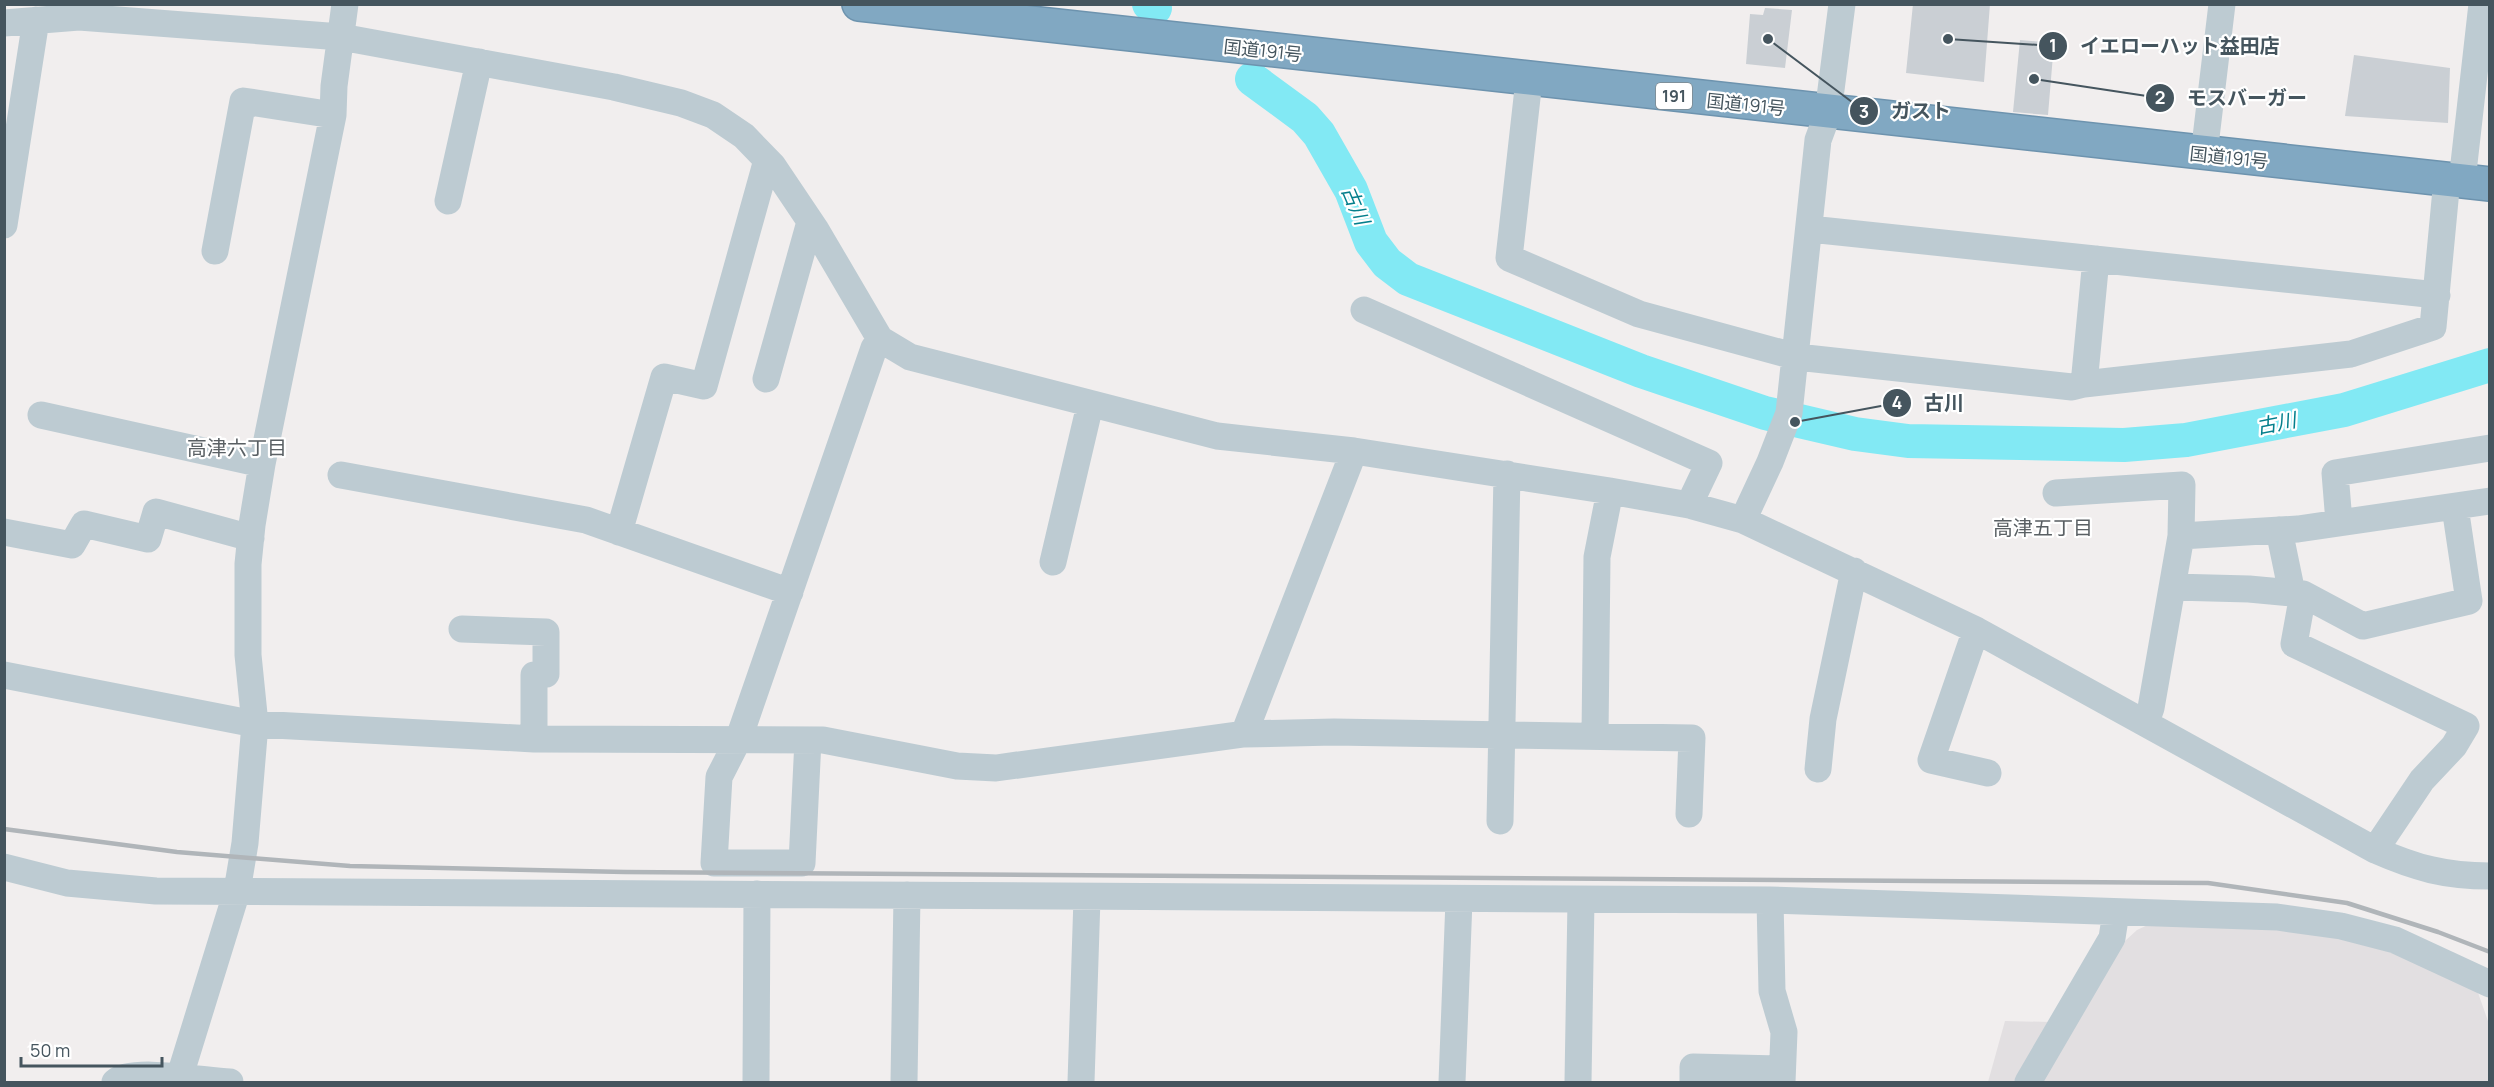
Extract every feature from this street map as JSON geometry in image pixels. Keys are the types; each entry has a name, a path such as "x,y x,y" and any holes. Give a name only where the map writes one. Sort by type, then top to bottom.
{"highway":[{"name":"国道191号","path":"859,4 916,8 1529,80 2466,181"}],"street":[{"path":"178,1081 237,891 245,843 255,724 248,655 251,538 262,464 333,115 334,86 345,4"},
{"path":"1743,520 1789,413 1797,357 1818,140 1828,112 1842,4"},
{"path":"2204,154 2222,4"},
{"path":"1529,80 1509,258 1639,314 1797,357 2072,387 2351,354 2433,327 2437,295 2466,181 2482,4"},
{"path":"4,23 79,17 341,37 681,103 713,115 744,136 767,160 810,222 880,339 910,357 1217,436 1354,451 1610,490 1689,505 1743,520 1976,630 2375,850 2415,867 2457,876 2490,876"},
{"path":"5,222 36,20"},
{"path":"448,201 479,62"},
{"path":"215,251 243,101 333,115"},
{"path":"619,532 664,377 704,386 767,160"},
{"path":"765,379 810,222"},
{"path":"1810,229 2437,295"},
{"path":"2084,384 2096,259"},
{"path":"1365,310 1709,463 1689,505"},
{"path":"808,740 802,863 714,863 718,777 739,738 874,348 880,339"},
{"path":"1053,561 1090,405"},
{"path":"41,415 262,464"},
{"path":"2339,522 2335,473 2490,448"},
{"path":"1244,734 1354,451"},
{"path":"1500,821 1507,474"},
{"path":"341,475 586,520 790,592"},
{"path":"2056,493 2182,485 2181,536 2151,708 2146,722"},
{"path":"1595,735 1597,557 1610,490"},
{"path":"2181,536 2279,530 2490,501"},
{"path":"2173,587 2297,594 2363,626 2469,601 2455,507"},
{"path":"4,532 72,545 84,524 148,539 156,512 251,538"},
{"path":"2279,530 2297,594 2294,644 2466,726 2454,746 2422,780 2375,850"},
{"path":"1818,769 1823,719 1854,571"},
{"path":"462,629 546,632 546,674 534,675 534,739"},
{"path":"1976,630 1931,760 1988,773"},
{"path":"4,675 255,724 534,739 823,740 957,766 996,768 1244,734 1334,732 1692,738 1689,814"},
{"path":"4,867 67,883 156,891 1087,898 1770,900 2277,917 2340,926 2395,940 2490,984"},
{"path":"756,1083 757,894"},
{"path":"904,1083 907,895"},
{"path":"1081,1083 1087,898"},
{"path":"1452,1083 1459,900"},
{"path":"1578,1083 1581,900"},
{"path":"1693,1083 1693,1067 1782,1076 1784,1032 1772,991 1770,900"},
{"path":"2028,1083 2112,938 2115,912"},
{"path":"115,1083 122,1077 149,1074 178,1081 230,1083"}],"shaded area":[{"path":"2152,923 2342,933 2476,987 2489,1024 2489,1082 1988,1082 2005,1021 2051,1022 2113,952 2137,930"}],"building":[{"path":"1913,4 1990,4 1984,82 1906,73"},
{"path":"1765,8 1792,10 1785,68 1746,64 1750,14 1763,15"},
{"path":"2020,40 2054,43 2048,115 2013,112"},
{"path":"2354,55 2450,68 2448,123 2345,116"}],"waterway":[{"name":"古川","path":"1149,4 1155,8"},
{"name":"古川","path":"1252,79 1305,118 1319,134 1351,190 1371,242 1387,263 1408,279 1641,371 1765,413 1855,434 1908,441 2124,445 2186,440 2344,410 2490,365"}],"railway":[{"path":"4,829 177,852 350,866 625,872 2208,883 2347,903 2438,932 2490,952"}],"place":[{"name":"ガスト","path":"1768,39"},
{"name":"イエローハット益田店","path":"1948,39"},
{"name":"モスバーガー","path":"2034,79"},
{"name":"古川","path":"1795,422"}],"district":[{"name":"高津六丁目","path":"237,447"},
{"name":"高津五丁目","path":"2043,527"}]}
